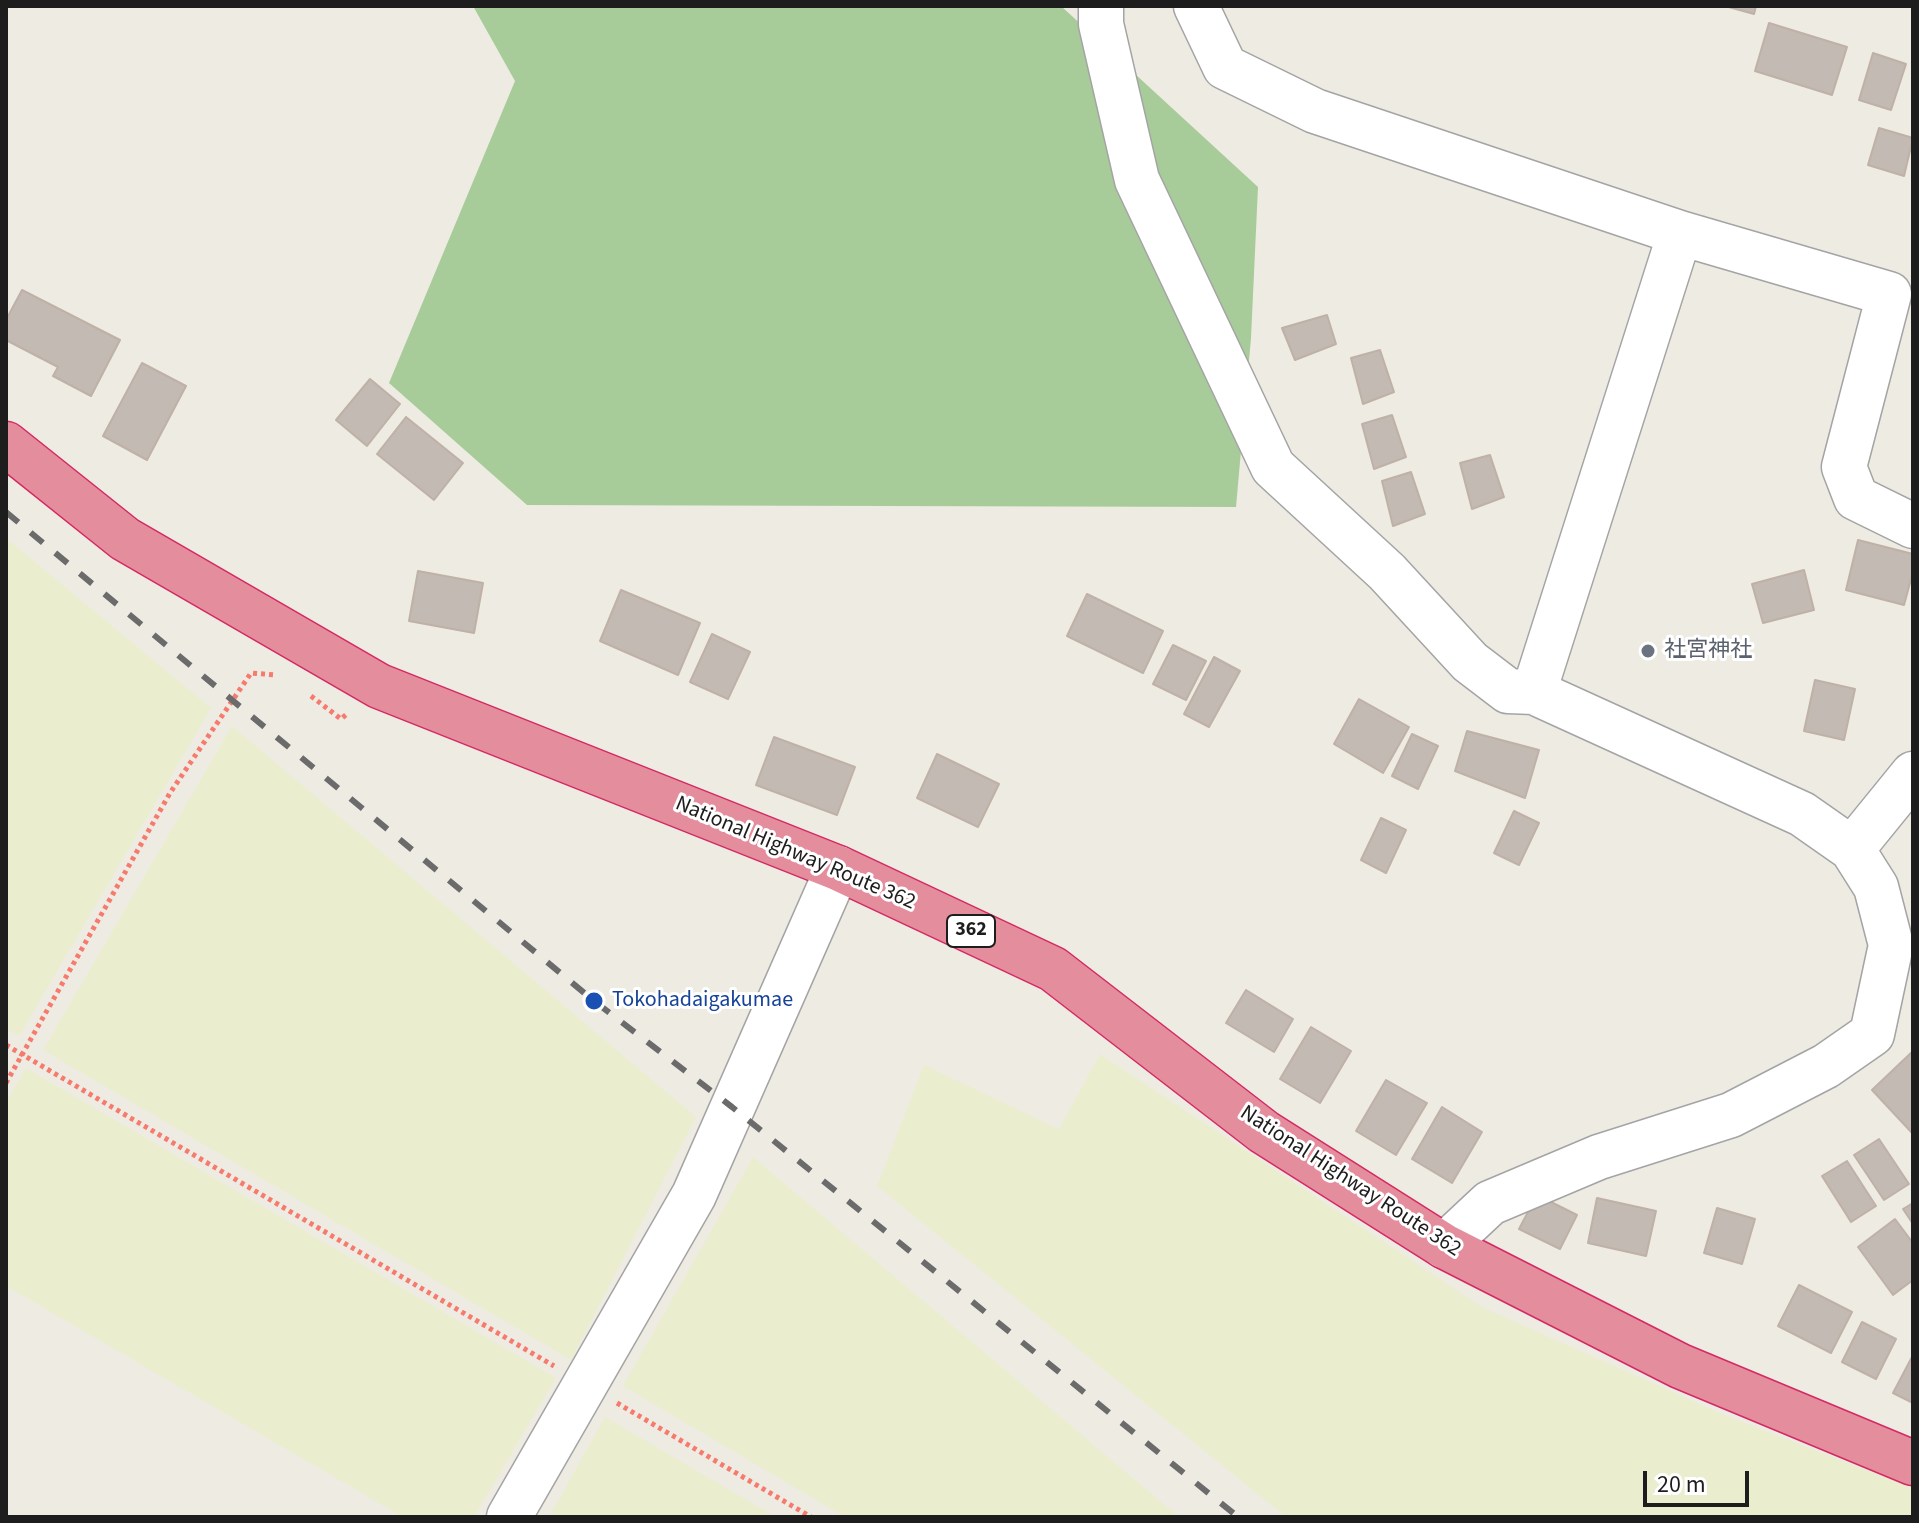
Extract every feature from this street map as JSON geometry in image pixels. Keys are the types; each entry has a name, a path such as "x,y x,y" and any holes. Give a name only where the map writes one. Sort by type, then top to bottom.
{"highway":[{"name":"National Highway Route 362","path":"6,444 125,539 379,686 838,868 1053,969 1264,1132 1444,1246 1680,1366 1913,1463"}],"street":[{"path":"1101,6 1101,24 1137,180 1273,467 1387,572 1470,662 1508,691 1534,692 1802,814 1852,849 1876,887 1891,945 1872,1034 1826,1066 1731,1115 1599,1157 1490,1203 1444,1246"},
{"path":"1196,6 1225,67 1315,111 1680,233 1889,294 1844,467 1856,498 1913,526"},
{"path":"1534,692 1544,650 1680,233"},
{"path":"1852,849 1913,774"},
{"path":"509,1517 694,1195 838,868"}],"path":[{"path":"6,1083 170,793 212,729 251,673 283,675"},
{"path":"306,693 341,719 379,686"},
{"path":"6,1045 811,1517"}],"green space":[{"path":"473,6 1061,6 1258,187 1251,338 1236,507 527,505 389,383 515,81"},
{"path":"6,538 211,708 19,1036 6,1029"},
{"path":"232,726 696,1117 571,1360 43,1050"},
{"path":"1100,1054 1482,1307 1724,1415 1913,1488 1913,1517 1286,1517 877,1186 924,1065 1059,1129"},
{"path":"26,1068 556,1378 474,1517 403,1517 6,1286 6,1102"},
{"path":"753,1157 1179,1517 845,1517 623,1386"},
{"path":"605,1417 776,1517 549,1517"}],"building":[{"path":"1725,6 1756,6 1754,14"},
{"path":"1769,23 1847,47 1832,95 1755,71"},
{"path":"1873,53 1906,64 1891,110 1859,100"},
{"path":"1879,128 1913,138 1904,176 1868,165"},
{"path":"22,290 120,340 91,396 53,376 58,367 6,340 6,320"},
{"path":"1327,315 1336,344 1295,360 1282,328"},
{"path":"1380,350 1394,392 1363,404 1351,358"},
{"path":"142,363 186,386 147,460 103,436"},
{"path":"370,379 400,404 367,446 336,420"},
{"path":"1392,415 1406,457 1374,469 1362,424"},
{"path":"406,417 463,463 434,500 377,454"},
{"path":"1490,455 1504,497 1472,509 1460,463"},
{"path":"1411,472 1425,514 1393,526 1382,481"},
{"path":"1858,540 1913,554 1913,572 1904,605 1846,590"},
{"path":"1804,570 1814,610 1763,623 1752,584"},
{"path":"418,571 483,583 474,633 409,621"},
{"path":"621,590 700,623 678,675 600,641"},
{"path":"1087,594 1163,631 1143,673 1067,636"},
{"path":"712,634 750,652 728,699 690,682"},
{"path":"1173,645 1206,661 1186,700 1153,684"},
{"path":"1214,657 1240,671 1209,727 1184,714"},
{"path":"1815,680 1855,689 1844,740 1804,731"},
{"path":"1359,699 1409,727 1383,773 1334,744"},
{"path":"1467,731 1539,750 1525,798 1455,771"},
{"path":"1412,734 1438,746 1418,789 1392,776"},
{"path":"774,737 855,767 837,815 756,785"},
{"path":"937,754 999,784 978,827 917,798"},
{"path":"1514,811 1539,823 1519,865 1494,853"},
{"path":"1381,818 1406,830 1386,873 1361,860"},
{"path":"1246,990 1293,1019 1274,1052 1226,1023"},
{"path":"1311,1027 1351,1051 1320,1103 1280,1079"},
{"path":"1913,1051 1913,1134 1872,1090"},
{"path":"1386,1080 1427,1103 1396,1155 1356,1131"},
{"path":"1442,1107 1482,1132 1452,1183 1412,1159"},
{"path":"1879,1139 1909,1184 1884,1200 1854,1155"},
{"path":"1847,1161 1876,1206 1851,1222 1822,1176"},
{"path":"1537,1195 1577,1215 1560,1249 1519,1229"},
{"path":"1597,1198 1656,1211 1646,1256 1588,1243"},
{"path":"1913,1203 1913,1224 1903,1209"},
{"path":"1717,1208 1755,1219 1742,1264 1704,1253"},
{"path":"1895,1219 1913,1243 1913,1280 1893,1295 1858,1247"},
{"path":"1799,1285 1852,1312 1831,1353 1778,1326"},
{"path":"1862,1322 1896,1339 1876,1379 1842,1362"},
{"path":"1913,1355 1913,1403 1893,1393"}],"railway":[{"path":"6,512 594,1001 732,1107 1238,1517"}],"place":[{"name":"社宮神社","path":"1648,651"},
{"name":"Tokohadaigakumae","path":"594,1001"}]}
